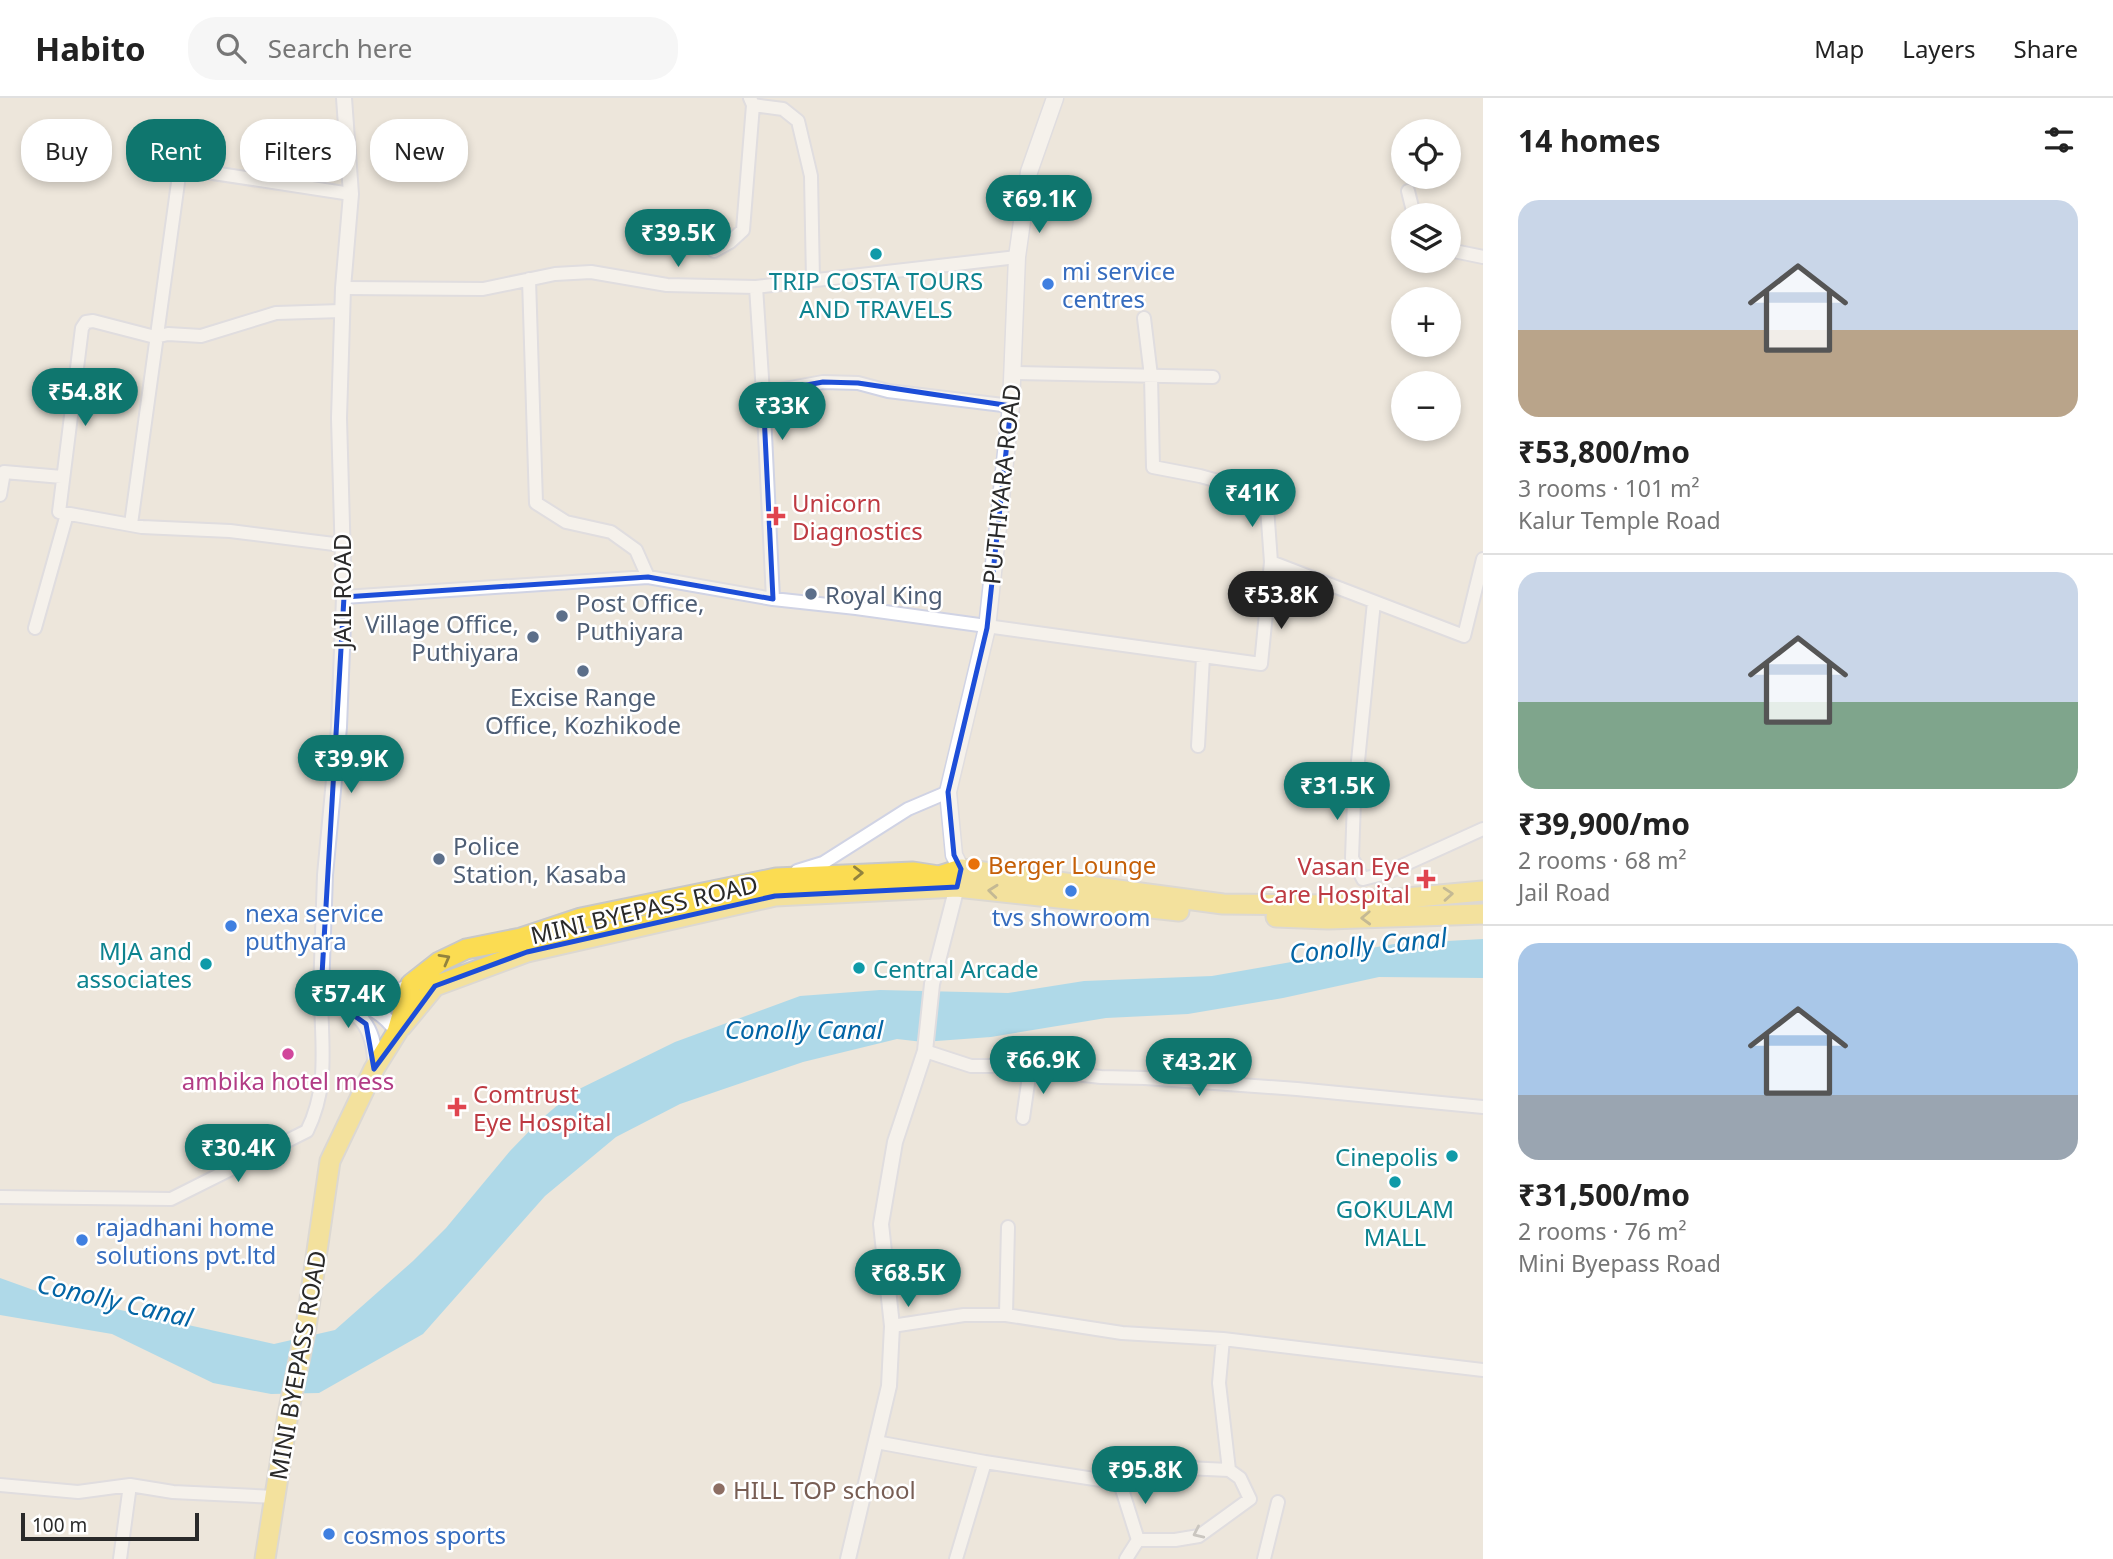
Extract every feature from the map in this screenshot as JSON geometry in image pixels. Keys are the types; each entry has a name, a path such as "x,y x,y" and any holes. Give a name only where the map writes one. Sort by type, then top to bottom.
{"main road":[{"name":"PUTHIYARA ROAD","path":"959,878 948,792 987,628 1010,406 1017,257 1029,172 1055,98"},
{"name":"MINI BYEPASS ROAD","path":"265,1559 288,1414 306,1327 330,1161 374,1069 397,1032 411,984 439,962 466,949 521,938 581,918 776,878 913,872 1223,904 1330,905 1483,891"},
{"path":"397,1032 435,986 527,952 775,896 959,878 1202,913 1328,919 1483,914"}],"street":[{"name":"JAIL ROAD","path":"321,992 325,875 339,727 344,597 339,418 343,288 351,194 344,98"},
{"path":"713,251 730,242 743,230 751,101 783,109 798,121 811,176 813,280"},
{"path":"131,523 180,168 351,194"},
{"path":"1408,191 1411,203"},
{"path":"1461,252 1483,257"},
{"path":"343,288 483,289 555,274 591,272 667,285 756,288 1017,257"},
{"path":"528,279 536,503 566,522 611,531 636,550 648,577"},
{"path":"756,288 773,599"},
{"path":"342,312 276,313 201,336 168,334 155,337 93,321 86,322 82,328 59,512 142,527 230,531 342,545"},
{"path":"344,597 648,577 773,599 1261,664 1271,562 1266,494 1200,476 1153,467 1151,376 1144,318"},
{"path":"1012,373 1213,377"},
{"path":"763,393 823,382 858,383 888,391 1010,406"},
{"path":"0,495 4,472 62,477"},
{"path":"35,628 67,514"},
{"path":"1271,562 1464,636 1483,559"},
{"path":"1374,602 1354,801 1352,858 1363,879 1386,873 1483,829"},
{"path":"1199,746 1203,657"},
{"path":"776,878 823,863 908,808 948,792"},
{"path":"848,1559 889,1386 892,1326 881,1224 895,1142 925,1051 932,984 959,878"},
{"path":"321,992 358,995 391,993 401,992 411,984"},
{"path":"321,992 379,1012 397,1032"},
{"path":"321,992 345,1004 366,1024 372,1037 374,1069"},
{"path":"0,1197 171,1199 307,1131 317,1111 325,1067 321,992"},
{"path":"925,1051 971,1066 1297,1089 1483,1107"},
{"path":"1023,1118 1030,1069"},
{"path":"1006,1315 1008,1227"},
{"path":"892,1326 964,1315 1006,1315 1122,1333 1223,1339 1483,1370"},
{"path":"1223,1339 1219,1383 1229,1470"},
{"path":"876,1442 1120,1483 1164,1467 1229,1470 1240,1478 1250,1499 1199,1536 1175,1540 1138,1540"},
{"path":"956,1559 985,1462"},
{"path":"1120,1483 1138,1540 1126,1559"},
{"path":"0,1485 78,1492 130,1485 173,1492 275,1497"},
{"path":"121,1559 130,1485"},
{"path":"1264,1559 1278,1502"}],"highlighted area":[{"path":"823,382 858,383 1011,406 987,628 948,792 954,855 961,869 957,887 775,896 527,952 435,986 374,1069 366,1024 321,992 344,597 648,577 773,599 763,393"}],"water":[{"name":"Conolly Canal","path":"1483,939 1483,978 1379,977 1283,998 1188,1014 1106,1018 991,1037 923,1042 897,1039 803,1062 680,1104 616,1137 545,1196 423,1334 319,1393 271,1394 213,1383 112,1334 0,1315 0,1278 39,1292 274,1344 335,1330 446,1228 510,1151 573,1092 675,1042 800,996 880,990 1008,993 1084,981 1212,976 1394,944"}],"place":[{"name":"TRIP COSTA TOURS AND TRAVELS","path":"876,254"},
{"name":"mi service centres","path":"1048,284"},
{"name":"Unicorn Diagnostics","path":"776,516"},
{"name":"Royal King","path":"811,594"},
{"name":"Post Office, Puthiyara","path":"562,616"},
{"name":"Village Office, Puthiyara","path":"533,637"},
{"name":"Excise Range Office, Kozhikode","path":"583,671"},
{"name":"Police Station, Kasaba","path":"439,859"},
{"name":"Berger Lounge","path":"974,864"},
{"name":"Vasan Eye Care Hospital","path":"1426,879"},
{"name":"tvs showroom","path":"1071,891"},
{"name":"nexa service puthyara","path":"231,926"},
{"name":"MJA and associates","path":"206,964"},
{"name":"Central Arcade","path":"859,968"},
{"name":"ambika hotel mess","path":"288,1054"},
{"name":"Comtrust Eye Hospital","path":"457,1107"},
{"name":"Cinepolis","path":"1452,1156"},
{"name":"GOKULAM MALL","path":"1395,1182"},
{"name":"rajadhani home solutions pvt.ltd","path":"82,1240"},
{"name":"HILL TOP school","path":"719,1489"},
{"name":"cosmos sports","path":"329,1534"}]}
